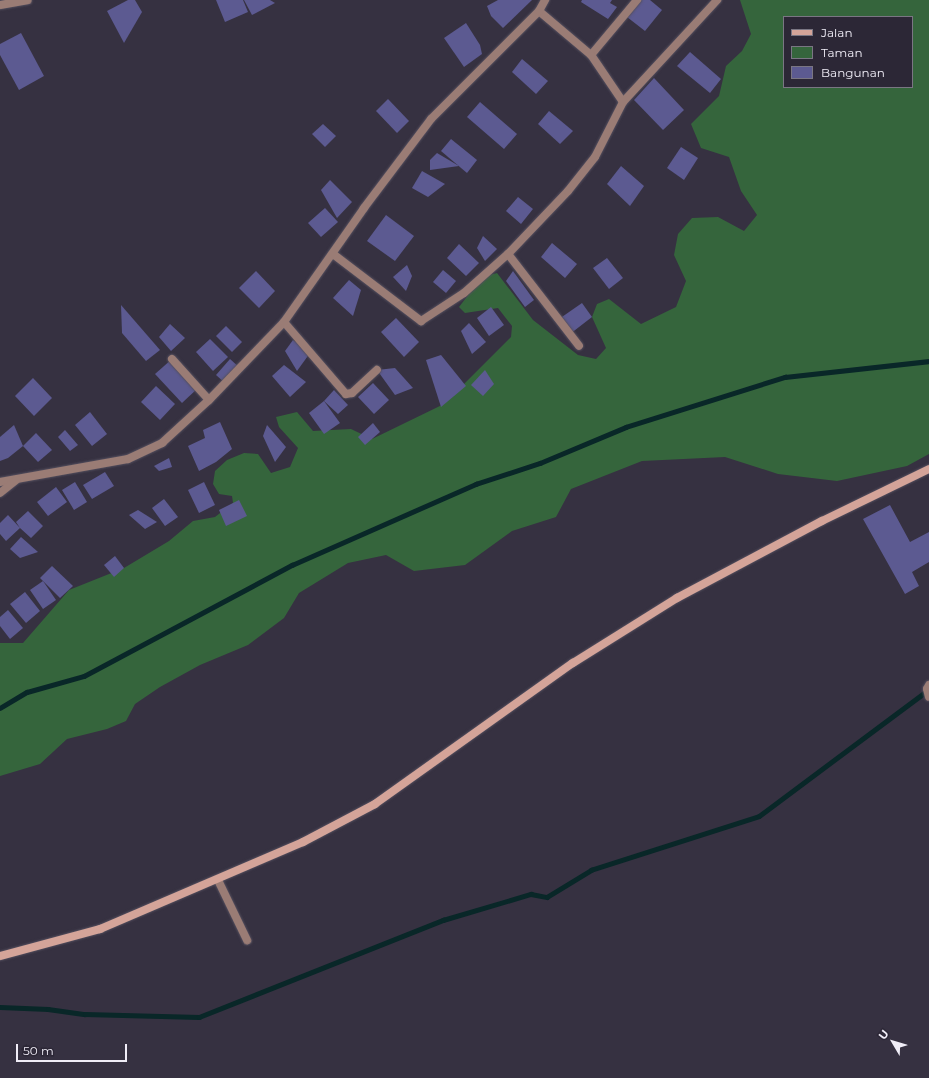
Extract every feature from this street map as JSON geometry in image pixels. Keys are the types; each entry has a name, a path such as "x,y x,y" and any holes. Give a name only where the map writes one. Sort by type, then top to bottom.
{"street":[{"path":"0,5 28,0"},
{"path":"0,482 128,459 162,443 209,400 284,322 334,254 364,208 432,120 539,11 545,0"},
{"path":"591,55 637,0"},
{"path":"334,254 421,321 464,293 508,254 595,157 623,102 717,0"},
{"path":"539,11 591,55 623,102"},
{"path":"508,254 579,346"},
{"path":"284,322 346,394 352,393 377,370"},
{"path":"172,359 209,400"},
{"path":"0,956 100,929 218,880 303,842 375,804 573,663 677,598 822,521 929,469"},
{"path":"0,493 17,480"},
{"path":"929,685 927,689 929,697"},
{"path":"218,880 247,940"}],"green space":[{"path":"740,0 929,0 929,454 907,466 837,481 778,474 725,457 642,461 571,489 556,517 512,531 465,565 414,571 386,555 348,563 299,593 284,618 248,645 200,665 160,687 135,704 126,721 107,729 67,739 40,764 0,776 0,643 23,643 69,590 124,568 169,541 193,521 215,517 233,503 232,496 219,494 213,484 215,471 227,460 244,453 258,454 271,473 290,467 298,448 279,427 276,417 297,412 313,431 351,429 372,439 444,404 511,337 512,326 498,308 465,313 459,307 482,277 497,273 533,320 578,355 596,359 606,348 592,317 597,304 609,299 641,324 676,307 686,281 674,255 678,234 692,218 718,217 744,231 757,215 741,191 729,157 701,148 691,124 719,96 726,66 742,51 751,34"}],"building":[{"path":"128,0 135,0 142,12 124,43 107,11"},
{"path":"216,0 243,0 248,12 225,22"},
{"path":"244,0 270,0 275,3 252,15"},
{"path":"498,0 532,0 503,28 491,16 487,6"},
{"path":"582,0 612,0 610,3 617,7 608,19 581,2"},
{"path":"640,0 650,0 662,10 645,31 627,17"},
{"path":"466,23 480,45 482,54 464,67 444,38"},
{"path":"21,33 44,76 19,90 0,55 0,44"},
{"path":"690,52 721,79 710,93 677,66"},
{"path":"522,59 548,81 536,94 512,72"},
{"path":"654,78 684,110 663,130 634,100"},
{"path":"388,99 409,121 397,133 376,111"},
{"path":"480,102 517,134 504,149 467,117"},
{"path":"549,111 573,131 560,144 538,124"},
{"path":"323,124 336,136 325,147 312,134"},
{"path":"451,139 477,160 467,173 441,151"},
{"path":"681,147 698,158 684,180 667,168"},
{"path":"437,153 459,166 430,170 430,160"},
{"path":"621,166 644,186 630,206 607,184"},
{"path":"422,171 445,184 428,197 412,188"},
{"path":"330,180 352,202 337,218 321,190"},
{"path":"518,197 533,209 521,224 506,211"},
{"path":"325,208 338,222 321,237 308,223"},
{"path":"386,215 414,236 395,261 367,241"},
{"path":"483,236 497,249 485,261 477,248"},
{"path":"552,243 577,264 565,278 541,257"},
{"path":"459,244 479,263 466,276 447,258"},
{"path":"607,258 623,278 609,289 593,268"},
{"path":"407,265 412,276 406,291 393,277"},
{"path":"443,270 456,281 446,293 433,282"},
{"path":"256,271 275,291 259,308 239,288"},
{"path":"513,271 534,300 525,307 506,281"},
{"path":"349,280 361,290 353,316 333,298"},
{"path":"582,303 592,317 570,334 559,319"},
{"path":"121,305 160,350 146,361 122,333"},
{"path":"491,307 504,325 489,336 477,318"},
{"path":"396,318 419,342 404,357 381,332"},
{"path":"469,323 486,342 472,354 461,331"},
{"path":"170,324 185,338 171,351 159,337"},
{"path":"226,326 242,342 232,352 216,336"},
{"path":"210,339 228,357 213,371 196,352"},
{"path":"293,340 310,353 297,371 285,351"},
{"path":"441,355 466,386 441,407 426,360"},
{"path":"172,359 198,388 182,403 155,374"},
{"path":"230,359 240,368 225,383 216,375"},
{"path":"284,365 306,382 290,397 272,376"},
{"path":"395,368 413,388 395,395 377,370"},
{"path":"485,370 494,384 483,396 471,385"},
{"path":"33,378 52,398 34,416 15,396"},
{"path":"373,383 389,400 374,414 358,397"},
{"path":"156,386 175,404 160,420 141,402"},
{"path":"334,390 348,405 338,414 324,401"},
{"path":"324,401 340,423 324,434 309,413"},
{"path":"90,412 107,434 92,446 75,425"},
{"path":"220,422 232,449 216,462 199,471 188,446 205,438 203,430"},
{"path":"373,423 380,432 365,445 358,437"},
{"path":"14,425 23,446 8,458 0,461 0,437"},
{"path":"267,425 286,447 275,462 263,436"},
{"path":"65,430 78,445 70,451 58,437"},
{"path":"36,433 52,450 38,462 23,446"},
{"path":"169,458 172,467 159,471 154,466"},
{"path":"105,472 114,486 92,499 83,485"},
{"path":"75,482 87,502 74,510 62,490"},
{"path":"204,482 215,505 199,513 188,490"},
{"path":"56,487 67,502 48,516 37,502"},
{"path":"164,499 178,517 165,526 152,508"},
{"path":"239,500 247,516 226,526 219,510"},
{"path":"890,505 910,542 929,532 929,562 912,572 919,586 905,594 863,519"},
{"path":"138,510 157,522 145,529 129,515"},
{"path":"28,511 43,526 31,538 16,522"},
{"path":"8,515 20,528 6,541 0,534 0,523"},
{"path":"21,537 38,552 20,558 10,549"},
{"path":"115,556 124,568 114,577 104,565"},
{"path":"52,566 73,586 60,598 40,578"},
{"path":"43,581 56,600 43,609 30,590"},
{"path":"25,592 40,611 26,623 10,604"},
{"path":"8,610 23,628 10,639 0,626 0,617"}],"waterway":[{"path":"0,708 27,692 84,676 292,565 476,484 540,463 626,427 785,377 929,361"},
{"path":"0,1007 48,1009 85,1014 199,1017 443,920 531,894 547,897 591,870 759,816 928,690"}]}
